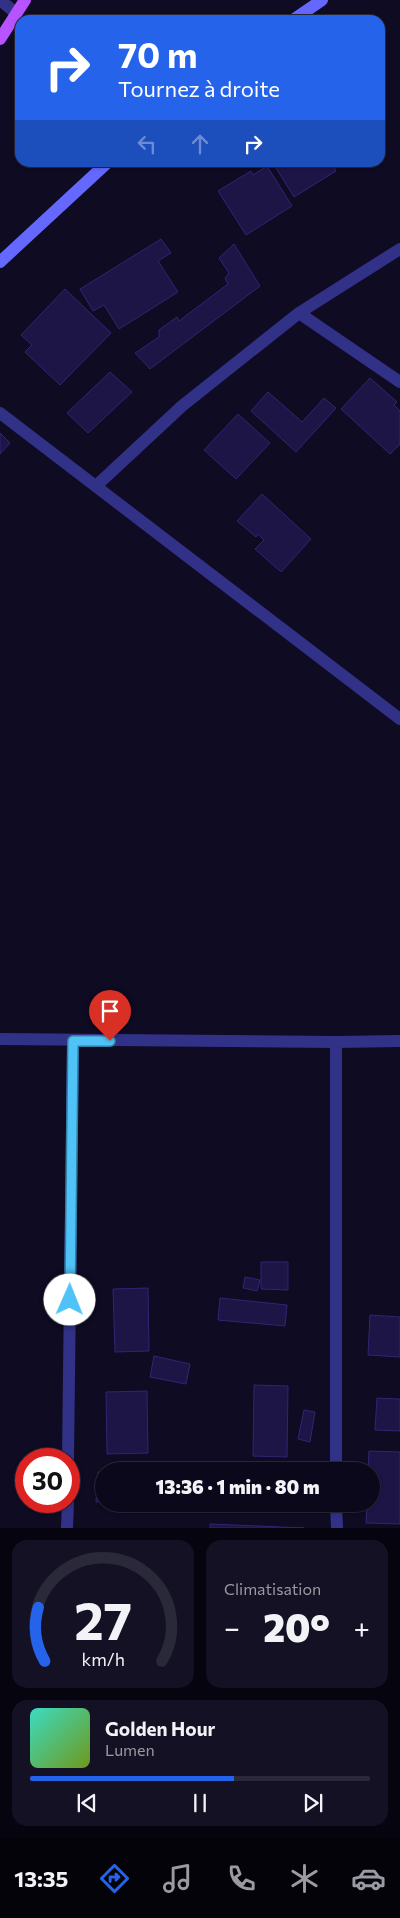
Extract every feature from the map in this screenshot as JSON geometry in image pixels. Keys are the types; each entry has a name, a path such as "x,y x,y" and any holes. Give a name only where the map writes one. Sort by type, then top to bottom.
{"main road":[{"path":"0,39 25,0"}],"street":[{"path":"0,0 16,13"},
{"path":"300,15 322,0"},
{"path":"0,262 103,167"},
{"path":"96,486 182,406 299,313 400,250"},
{"path":"299,313 400,382"},
{"path":"0,414 400,719"},
{"path":"0,1040 400,1041"},
{"path":"68,1448 73,1041"},
{"path":"336,1042 336,1462"},
{"path":"336,1512 336,1528"},
{"path":"67,1528 68,1513"}],"building":[{"path":"268,167 292,206 246,235 218,191 251,171 253,175"},
{"path":"334,167 336,171 294,197 276,168"},
{"path":"161,239 171,253 158,261 178,292 119,329 104,305 93,311 80,289"},
{"path":"234,244 260,286 150,369 135,353 159,337 159,330 177,317 179,321 228,284 225,278 229,273 219,258"},
{"path":"65,289 111,333 60,385 25,352 32,345 21,335"},
{"path":"110,372 132,392 88,433 67,413"},
{"path":"370,378 397,402 394,405 400,411 400,444 390,454 341,409"},
{"path":"268,392 302,422 324,398 336,408 296,452 251,411"},
{"path":"238,414 270,443 236,479 204,450"},
{"path":"0,433 10,443 0,454"},
{"path":"262,494 311,539 281,572 255,549 264,540 258,534 256,537 237,521"},
{"path":"261,1262 288,1262 288,1290 261,1289"},
{"path":"245,1277 260,1280 257,1291 243,1288"},
{"path":"148,1288 149,1351 115,1352 113,1289"},
{"path":"220,1298 287,1305 285,1326 218,1320"},
{"path":"370,1315 400,1317 400,1357 368,1355"},
{"path":"154,1356 190,1364 186,1384 150,1377"},
{"path":"254,1385 288,1386 287,1457 253,1456"},
{"path":"147,1391 148,1453 107,1454 106,1392"},
{"path":"377,1398 400,1399 400,1431 375,1430"},
{"path":"304,1410 315,1412 310,1442 298,1439"},
{"path":"369,1451 400,1452 400,1524 366,1523 367,1512 380,1512 380,1462 368,1462"},
{"path":"210,1524 304,1528 210,1528"}],"route":[{"path":"70,1300 73,1041 110,1041"}]}
